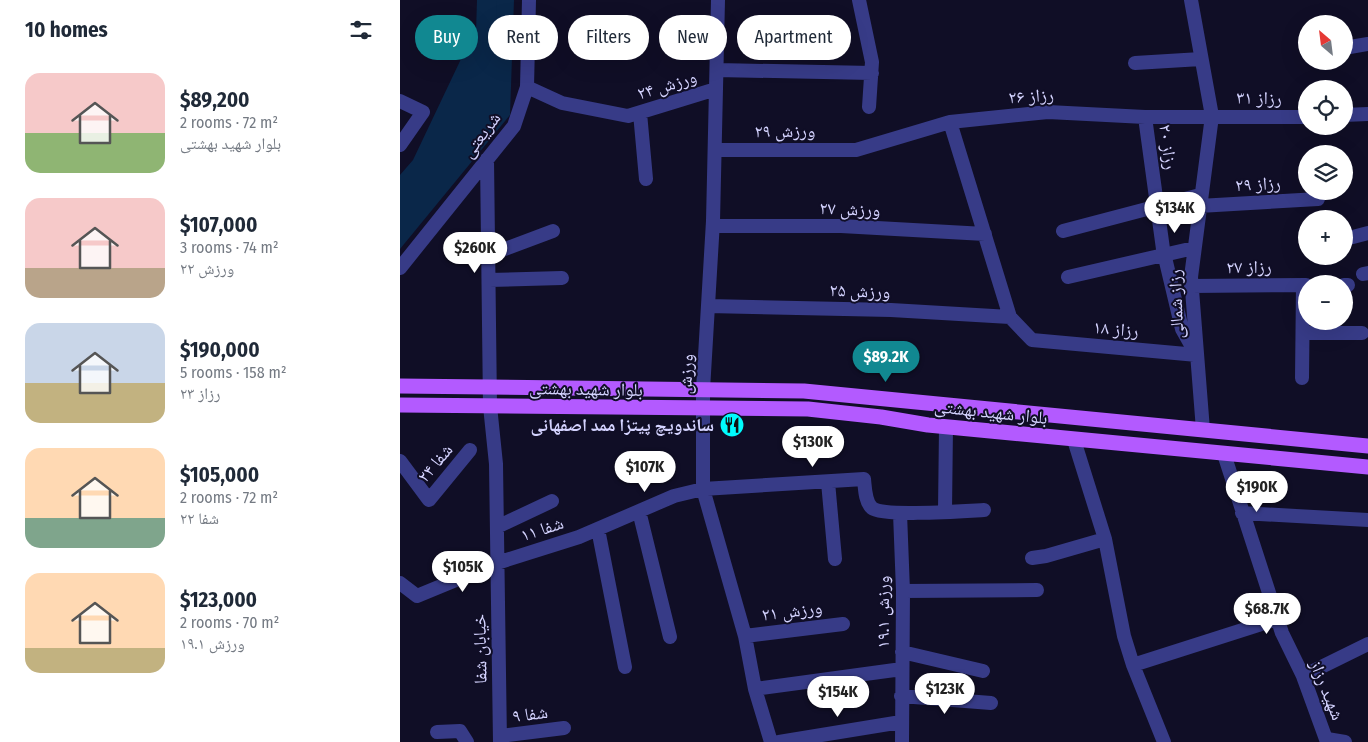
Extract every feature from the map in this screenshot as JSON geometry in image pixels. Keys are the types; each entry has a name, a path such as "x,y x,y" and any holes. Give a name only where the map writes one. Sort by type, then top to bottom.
{"main road":[{"name":"بلوار شهید بهشتی","path":"400,386 804,391 1368,446"},
{"name":"بلوار شهید بهشتی","path":"400,405 703,410 808,409 946,427 1368,467"},
{"path":"1104,443 1106,421"}],"street":[{"name":"شریعتی","path":"400,268 514,126 527,87 529,0"},
{"name":"ورزش","path":"718,0 713,226 703,390 703,489 745,636 756,689 771,742"},
{"path":"859,0 872,62 869,107"},
{"name":"رزاز شمالی","path":"1191,0 1212,116 1194,248 1191,286 1203,430"},
{"path":"1353,46 1368,44"},
{"path":"1135,63 1201,59"},
{"path":"717,70 872,73"},
{"path":"527,87 562,103 634,114 646,179"},
{"name":"ورزش ۲۴","path":"634,114 716,89"},
{"path":"400,102 423,112 400,145"},
{"name":"رزاز ۲۶","path":"856,150 950,122 1048,112 1145,117 1212,116"},
{"path":"1353,115 1368,114"},
{"name":"رزاز ۳۱","path":"1212,116 1298,117"},
{"name":"رزاز ۲۰","path":"1145,117 1164,255 1182,329 1197,355"},
{"path":"950,122 1010,317"},
{"name":"ورزش ۲۹","path":"715,150 856,150"},
{"path":"487,160 490,387"},
{"name":"رزاز ۲۹","path":"1063,231 1157,206 1200,200 1298,199"},
{"name":"ورزش ۲۷","path":"713,226 841,226 985,234"},
{"path":"489,256 554,231"},
{"path":"1353,237 1368,233"},
{"path":"1068,277 1194,248"},
{"path":"489,280 562,278"},
{"name":"رزاز ۲۷","path":"1191,286 1298,285"},
{"name":"ورزش ۲۵","path":"708,306 892,310 1010,317"},
{"name":"رزاز ۱۸","path":"1010,317 1032,340 1197,355"},
{"path":"1302,378 1303,332 1362,332"},
{"name":"خیابان شفا","path":"490,387 496,464 500,739"},
{"path":"945,512 946,427"},
{"path":"1074,440 1105,540 1124,636 1133,665 1164,742"},
{"name":"شفا ۲۴","path":"400,461 429,500 470,450"},
{"name":"شهید رزاز","path":"1224,454 1277,619 1303,676 1327,741"},
{"name":"شفا ۱۱","path":"400,583 417,596 497,563 598,529 674,496 703,489 864,479 871,507 877,511 900,513"},
{"path":"828,482 835,559"},
{"name":"شفا ۱۱","path":"497,527 552,501"},
{"path":"900,513 984,510"},
{"path":"639,511 670,637"},
{"name":"ورزش ۱۹.۱","path":"900,513 903,591 902,742"},
{"path":"1242,513 1368,520"},
{"path":"598,529 625,667"},
{"path":"1032,558 1105,540"},
{"path":"903,591 1037,590"},
{"path":"1133,665 1277,619"},
{"name":"ورزش ۲۱","path":"745,636 843,624"},
{"path":"1303,676 1368,644"},
{"path":"902,652 983,671"},
{"path":"756,689 902,669"},
{"path":"901,696 991,703"},
{"path":"779,742 901,722"},
{"name":"شفا ۹","path":"500,739 564,728"},
{"path":"437,732 460,732 467,742"},
{"path":"1327,741 1346,742"}],"water":[{"path":"489,0 514,0 513,15 488,15 488,60 512,60 510,115 400,249 400,175 413,160 460,60 478,60 478,23"}],"waterway":[{"path":"486,33 487,0"}],"place":[{"name":"ساندویچ پیتزا ممد اصفهانی","path":"732,425"}]}
